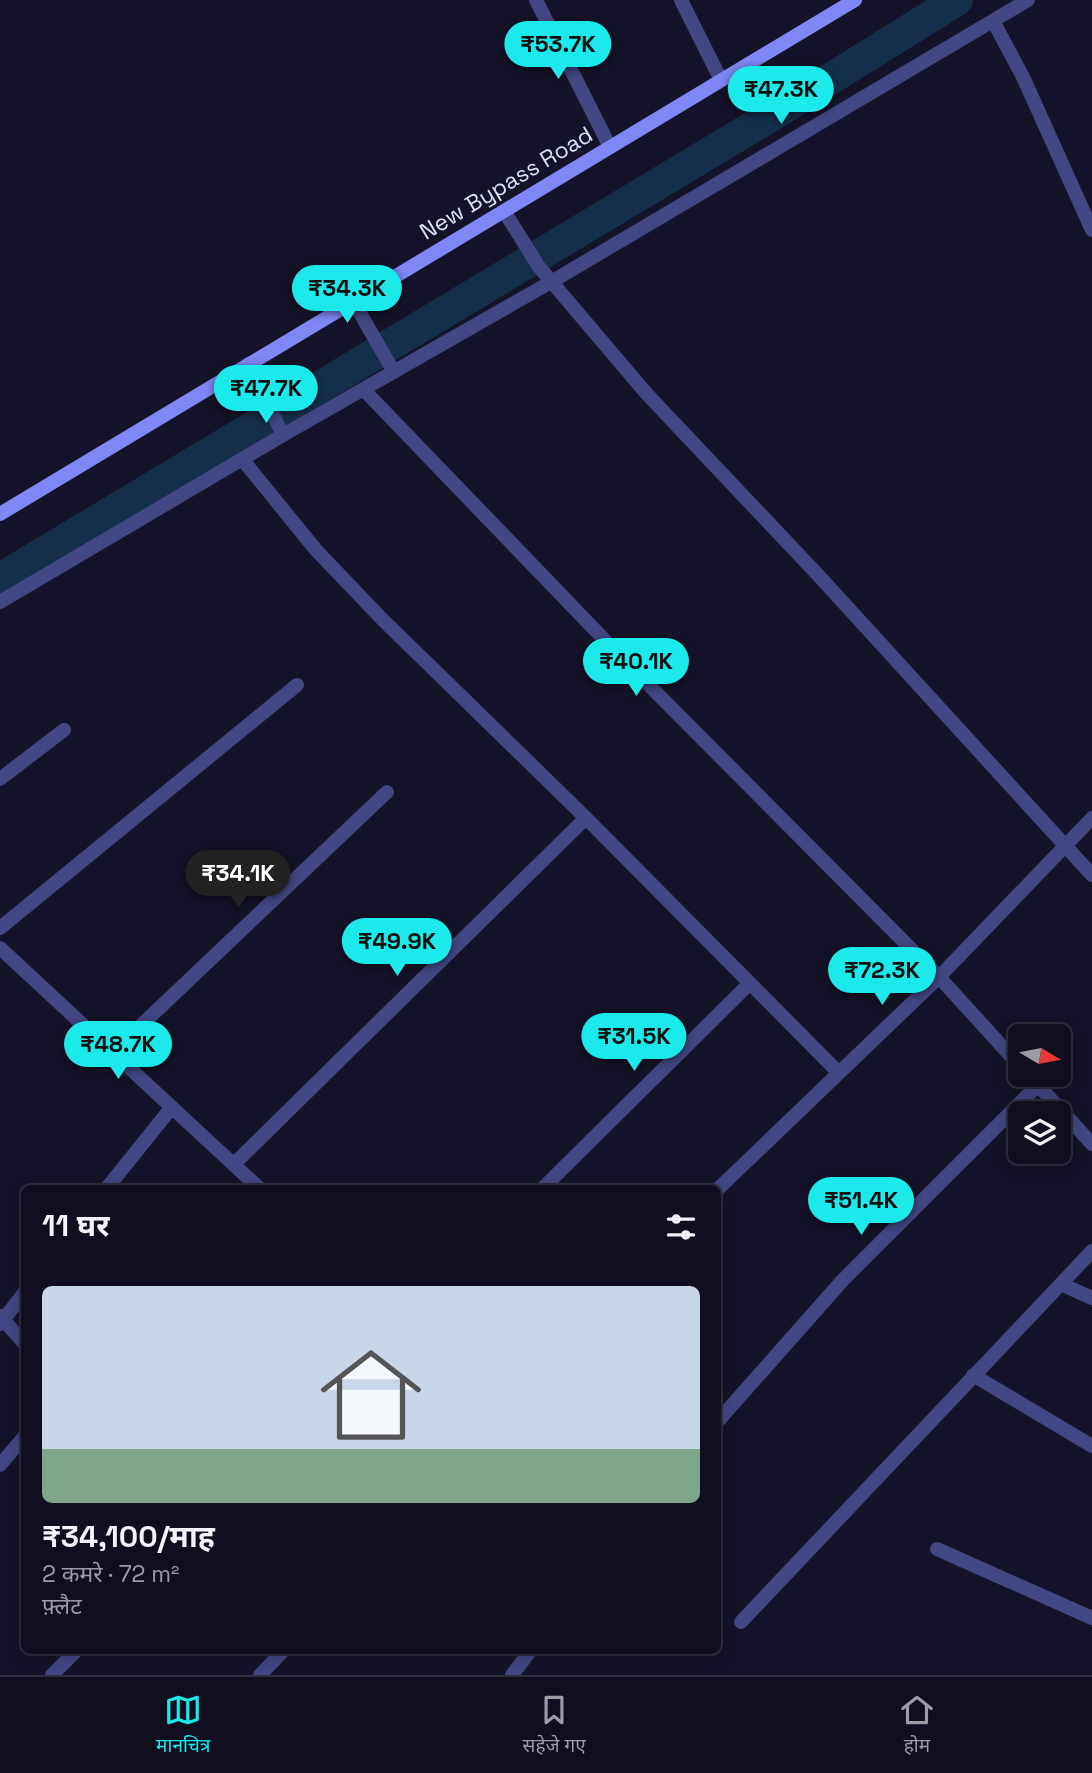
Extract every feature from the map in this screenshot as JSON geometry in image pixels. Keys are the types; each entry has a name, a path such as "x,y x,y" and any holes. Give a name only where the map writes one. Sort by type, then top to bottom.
{"main road":[{"name":"New Bypass Road","path":"0,514 855,0"}],"street":[{"path":"536,0 610,147"},
{"path":"681,0 722,80"},
{"path":"0,602 283,435 551,282 1028,0"},
{"path":"993,21 1023,77 1092,230"},
{"path":"504,211 539,267 646,393 1092,875"},
{"path":"354,301 394,372"},
{"path":"248,364 283,435"},
{"path":"363,390 622,658 939,977 1008,1053"},
{"path":"242,459 326,560 382,619 586,818 839,1073"},
{"path":"0,928 297,685"},
{"path":"0,779 64,730"},
{"path":"113,1052 387,792"},
{"path":"234,1164 586,818"},
{"path":"721,1186 939,977 1092,818"},
{"path":"0,948 234,1164 249,1185"},
{"path":"546,1185 750,983"},
{"path":"721,1418 842,1282 1026,1087"},
{"path":"1039,1087 1092,1144"},
{"path":"109,1185 172,1107"},
{"path":"741,1622 1092,1251"},
{"path":"1061,1283 1092,1298"},
{"path":"21,1297 1,1320 21,1340"},
{"path":"973,1375 1092,1446"},
{"path":"0,1465 21,1440"},
{"path":"937,1549 1092,1618"},
{"path":"52,1675 73,1654"},
{"path":"260,1675 280,1654"},
{"path":"512,1675 528,1654"}],"waterway":[{"path":"0,579 766,119 957,0"}]}
